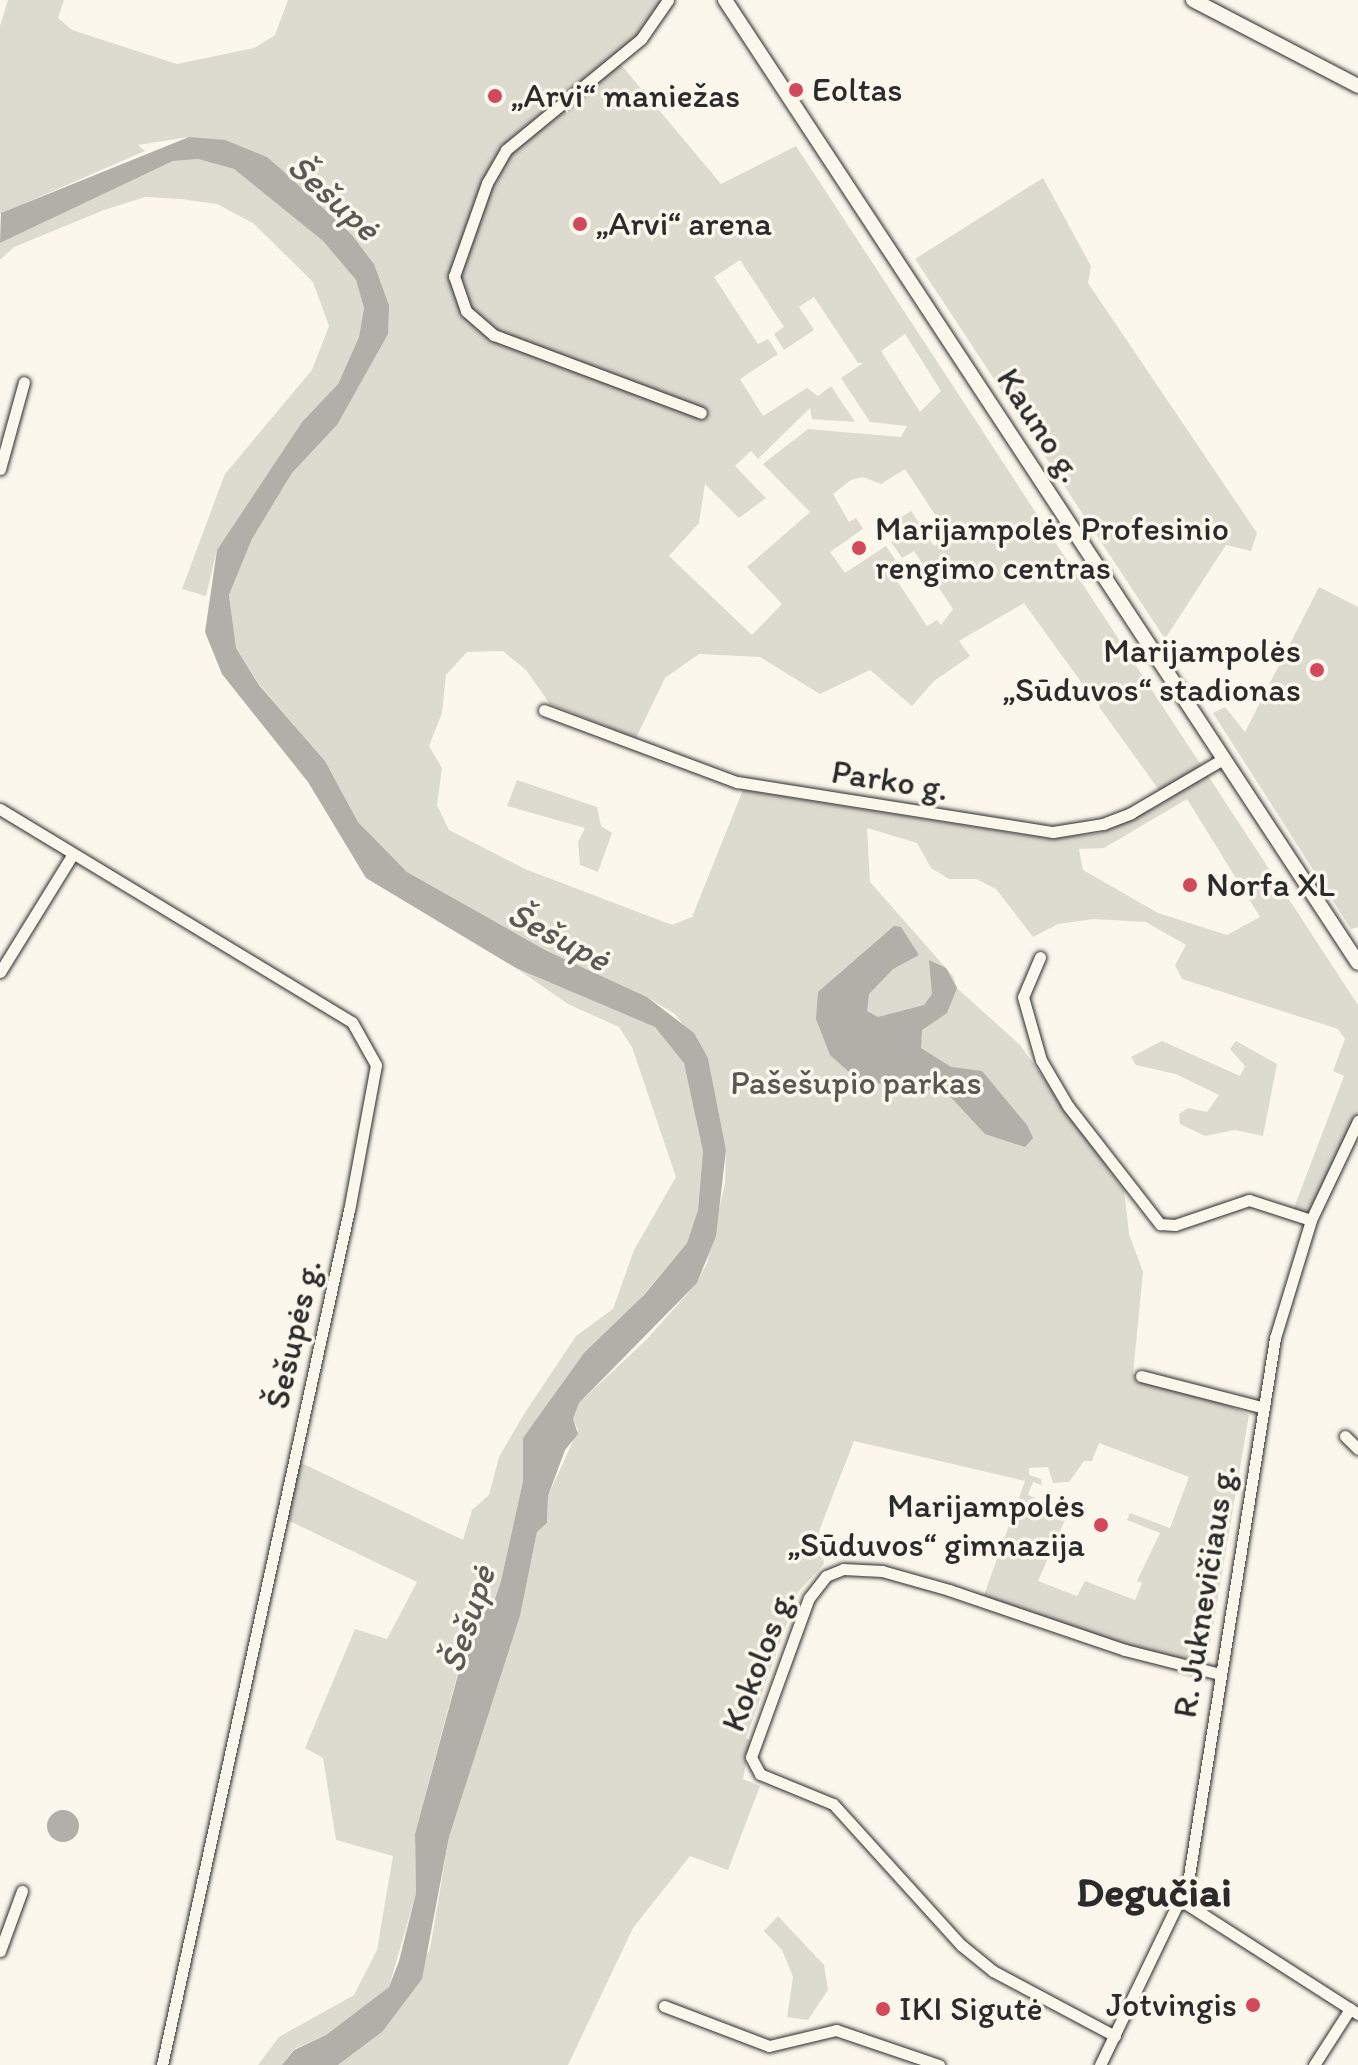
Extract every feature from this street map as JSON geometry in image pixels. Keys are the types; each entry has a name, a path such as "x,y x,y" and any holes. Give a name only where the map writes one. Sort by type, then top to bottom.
{"main road":[{"name":"Kauno g.","path":"725,0 1358,963"},
{"path":"1193,0 1358,86"}],"street":[{"path":"668,0 641,39 506,150 487,183 454,276 466,311 494,335 701,413"},
{"path":"0,469 24,382"},
{"name":"Parko g.","path":"544,710 737,782 1053,832 1093,827 1131,813 1223,759"},
{"name":"Šešupės g.","path":"0,809 352,1022 376,1065 352,1196 162,2065"},
{"path":"0,972 73,854"},
{"path":"1040,957 1023,997 1041,1060 1068,1106 1160,1224 1175,1225 1249,1200 1311,1220"},
{"name":"R. Juknevičiaus g.","path":"1100,2065 1182,1901 1261,1407 1284,1303 1311,1220 1358,1121"},
{"path":"1141,1376 1261,1407"},
{"path":"1345,1436 1358,1449"},
{"name":"Kokolos g.","path":"1115,2036 993,1971 961,1945 833,1804 760,1774 751,1757 809,1598 826,1576 843,1569 882,1571 1125,1650 1220,1674"},
{"path":"0,1951 22,1891"},
{"path":"1182,1901 1354,2011 1314,2065"},
{"path":"664,2006 769,2046 836,2030 939,2065"}],"green space":[{"name":"Pašešupio parkas","path":"8,0 64,0 58,18 72,30 177,64 254,48 275,35 288,0 668,0 617,60 721,184 796,146 1358,1005 1358,1121 1311,1220 1292,1213 1344,1076 1333,1071 1345,1039 1338,1029 1182,979 1175,965 1186,945 1146,922 1094,919 1058,924 1033,937 996,889 976,879 949,879 931,868 917,843 867,828 870,882 953,976 957,988 1020,1045 1124,1190 1129,1234 1143,1272 1133,1374 1197,1391 1249,1415 1207,1662 1131,1652 950,1586 984,1595 1025,1481 854,1441 819,1531 824,1564 798,1592 746,1738 750,1741 743,1779 760,1786 728,1870 690,1856 633,1928 568,2065 338,2065 382,2032 430,1949 449,1837 520,1616 537,1532 547,1523 548,1496 578,1430 573,1419 579,1403 646,1340 697,1283 707,1263 725,1183 726,1150 708,1058 675,1014 647,997 547,951 407,872 358,822 325,761 259,684 236,648 229,595 252,539 292,473 337,425 389,305 374,264 352,235 267,157 189,137 138,145 145,151 0,214 0,26","holes":["740,260 784,327 774,334 784,350 814,330 799,307 814,297 858,363 863,363 841,378 870,422 907,426 901,437 808,429 763,464 810,512 747,567 782,604 752,635 669,556 699,523 705,484 739,518 766,498 735,466 751,451 758,459 810,408 812,419 855,422 831,386 818,396 807,388 763,416 740,379 778,354 768,339 758,344 714,277","905,334 941,391 920,412 881,351","905,469 949,536 934,546 911,511 895,521 903,534 891,542 902,558 914,551 953,609 941,625 937,620 927,626 888,567 896,561 886,546 845,573 830,552 863,529 856,518 849,522 833,494 851,480 863,477 881,484","1024,603 1167,801 1101,833 1049,839 743,790 692,917 672,925 525,869 449,830 437,805 442,768 429,746 442,713 446,675 467,652 503,651 526,670 550,704 636,738 665,678 699,654 760,657 820,694 870,670 912,706 934,681 970,656 959,641","1187,799 1260,917 1227,935 1158,913 1083,870 1079,849 1104,848","1099,1443 1189,1477 1170,1528 1130,1513 1127,1520 1160,1533 1137,1581 1142,1583 1135,1600 1085,1581 1077,1596 1038,1581 1065,1520 1050,1508 1032,1513 1026,1504 1037,1499 1028,1495 1033,1482 1042,1485 1041,1479 1029,1475 1029,1468 1048,1467 1053,1483 1069,1482 1084,1461 1092,1461"]},
{"path":"198,159 234,169 323,241 356,280 364,308 359,337 338,384 302,422 217,550 206,596 182,589 225,474 312,370 329,326 313,282 253,223 217,204 181,199 145,197 104,210 14,247 0,260 0,243 173,161"},
{"path":"1043,178 1091,266 1088,283 1257,533 1251,551 1226,545 1165,639 915,259"},
{"name":"Marijampolės „Sūduvos“ stadionas","path":"1319,587 1358,607 1358,927 1351,929 1213,713 1225,707 1245,732"},
{"path":"517,780 597,807 601,826 612,833 598,872 580,865 578,842 585,828 507,806"},
{"path":"516,968 609,1003 655,1027 673,1045 684,1063 699,1113 703,1151 698,1210 687,1243 523,1438 523,1481 501,1581 495,1599 469,1630 415,1834 416,1893 389,1987 326,2035 294,2049 282,2065 258,2065 279,2037 354,1995 377,1950 393,1856 336,1840 323,1758 305,1748 355,1629 387,1639 417,1582 279,1516 293,1459 463,1540 472,1510 489,1495 499,1457 524,1414 576,1336 613,1309 634,1250 676,1177 632,1047 619,1027 568,1004"},
{"path":"1162,1041 1240,1076 1245,1066 1230,1049 1236,1041 1277,1064 1263,1136 1235,1130 1205,1136 1180,1124 1179,1114 1188,1108 1207,1112 1219,1095 1176,1074 1136,1065 1131,1057"},
{"path":"778,1916 824,1965 828,1990 808,2020 787,2017 793,1977 782,1950 764,1931"}],"shaded area":[{"path":"189,137 225,140 267,157 352,235 374,264 389,305 388,334 337,425 292,473 252,539 229,595 236,648 259,685 325,761 358,822 407,872 547,951 647,997 694,1033 708,1058 726,1150 716,1236 697,1283 579,1403 573,1419 578,1434 565,1450 548,1496 547,1523 537,1532 520,1616 449,1837 422,1979 382,2032 338,2065 282,2065 294,2050 326,2035 389,1987 399,1961 416,1893 415,1834 470,1630 495,1599 501,1581 523,1481 523,1438 584,1353 644,1295 687,1243 698,1210 703,1151 684,1063 655,1027 516,968 366,878 308,782 222,674 205,632 217,550 302,422 338,384 359,337 364,308 356,280 323,241 234,169 198,159 173,161 0,243 1,213"},
{"path":"894,926 901,927 919,955 893,969 869,994 867,1011 878,1017 924,1005 932,994 929,960 946,968 957,988 947,1013 922,1030 921,1048 951,1067 982,1071 1027,1125 1033,1138 1025,1147 985,1134 946,1092 859,1081 830,1055 816,1019 818,992"},
{"path":"63,1810 74,1815 79,1826 74,1837 63,1842 52,1837 47,1826 52,1815"}],"place":[{"name":"Eoltas","path":"796,90"},
{"name":"„Arvi“ maniežas","path":"495,96"},
{"name":"„Arvi“ arena","path":"580,224"},
{"name":"Marijampolės Profesinio rengimo centras","path":"859,548"},
{"name":"Marijampolės „Sūduvos“ stadionas","path":"1317,670"},
{"name":"Norfa XL","path":"1190,885"},
{"name":"Marijampolės „Sūduvos“ gimnazija","path":"1101,1525"},
{"name":"Jotvingis","path":"1253,2005"},
{"name":"IKI Sigutė","path":"883,2009"}],"district":[{"name":"Degučiai","path":"1154,1892"}],"water label":[{"name":"Šešupė","path":"334,197"},
{"name":"Šešupė","path":"559,936"},
{"name":"Šešupė","path":"467,1619"}]}
